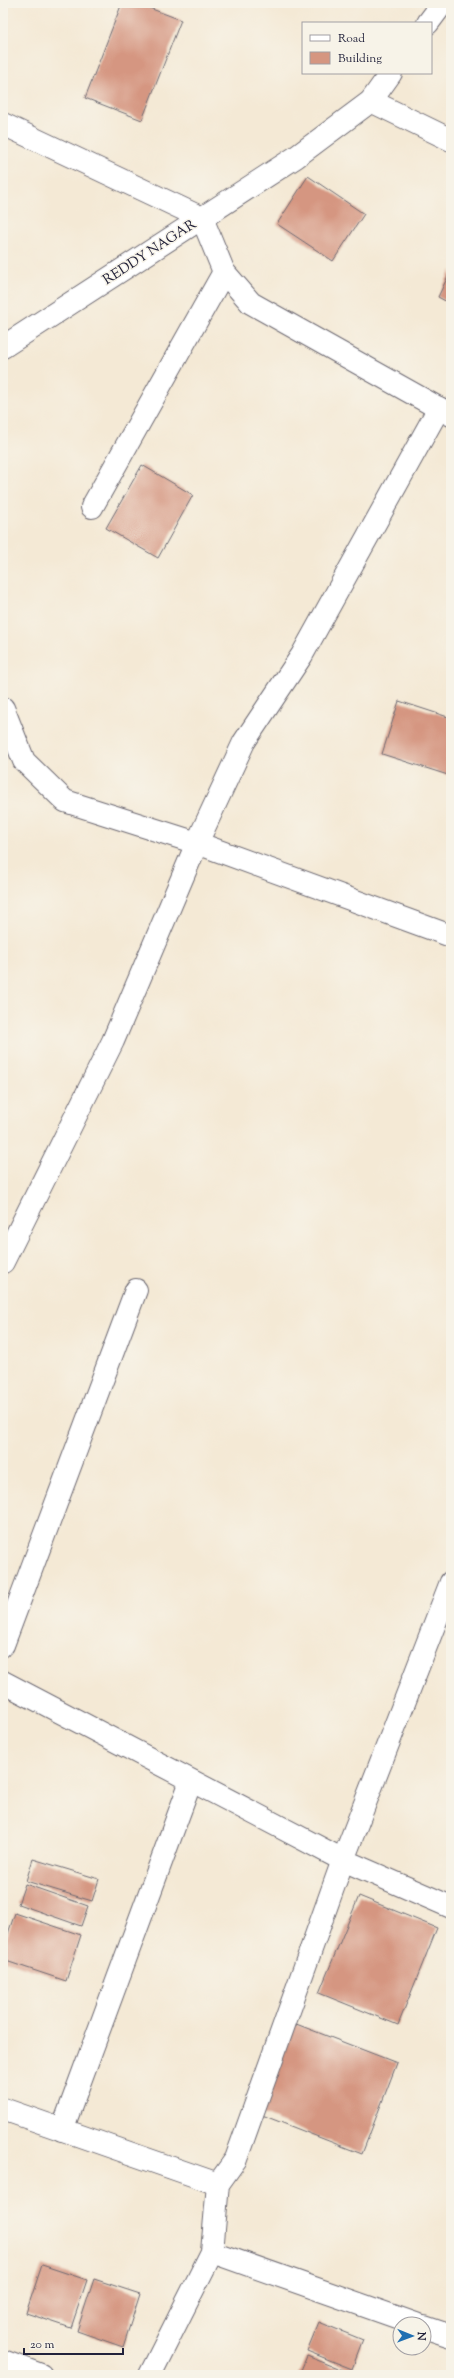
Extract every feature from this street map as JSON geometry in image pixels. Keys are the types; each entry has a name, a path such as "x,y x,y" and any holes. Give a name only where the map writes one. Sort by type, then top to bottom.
{"street":[{"path":"429,22 443,3"},
{"name":"REDDY NAGAR","path":"3,347 296,158 371,101 390,74"},
{"path":"371,101 451,140"},
{"path":"3,124 202,218 224,272 251,302 445,412 302,655 244,742 197,843 113,1041 3,1262"},
{"path":"92,507 224,272"},
{"path":"3,708 24,761 65,801 197,843 451,936"},
{"path":"3,1645 136,1290"},
{"path":"150,2375 212,2252 218,2184 236,2159 343,1860 451,1582"},
{"path":"3,1682 343,1860 451,1906"},
{"path":"62,2130 190,1781"},
{"path":"3,2110 218,2184"},
{"path":"212,2252 393,2316"},
{"path":"432,2330 451,2336"},
{"path":"3,2361 41,2375"}],"building":[{"path":"122,3 136,3 181,20 142,120 85,98"},
{"path":"308,176 364,214 333,261 277,224"},
{"path":"451,270 451,304 438,297"},
{"path":"142,465 193,495 158,558 106,528"},
{"path":"399,701 451,718 451,776 382,754"},
{"path":"33,1859 99,1879 92,1901 26,1881"},
{"path":"25,1884 88,1906 81,1926 18,1904"},
{"path":"359,1896 437,1928 398,2025 319,1993"},
{"path":"15,1913 81,1935 66,1981 3,1960 3,1948"},
{"path":"291,2022 397,2063 362,2154 257,2113"},
{"path":"42,2265 87,2280 71,2328 26,2313"},
{"path":"94,2279 140,2294 123,2347 77,2331"},
{"path":"319,2322 363,2340 352,2369 307,2351"},
{"path":"307,2356 350,2373 349,2375 299,2375"}]}
